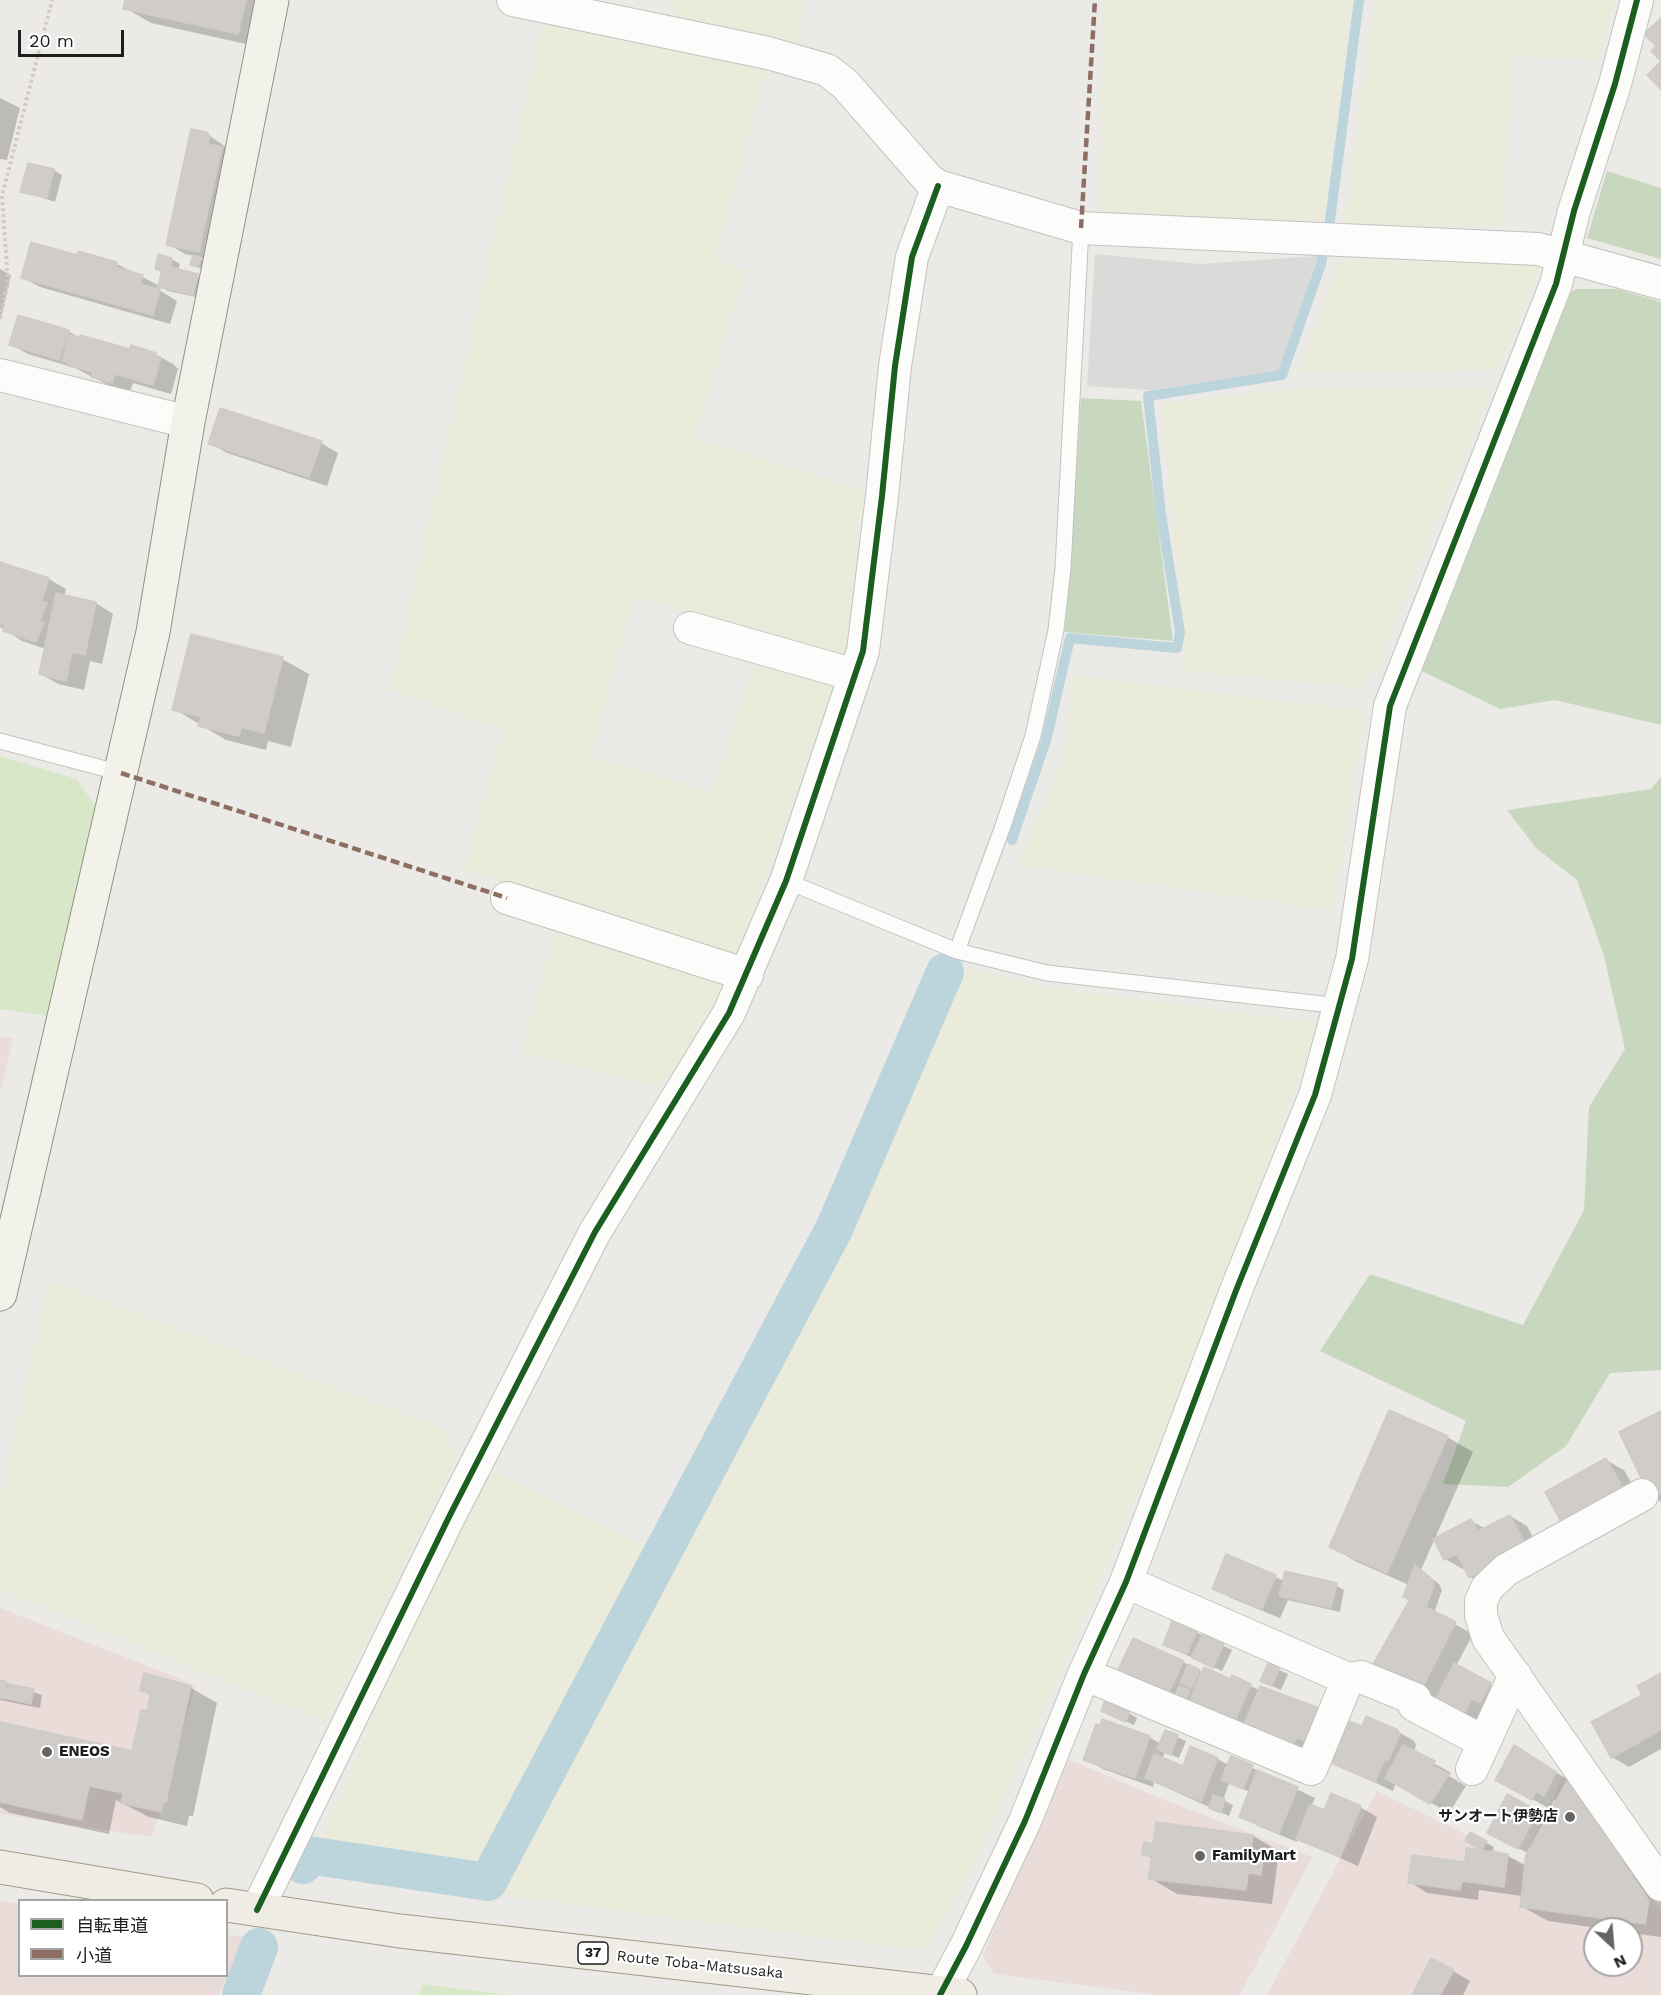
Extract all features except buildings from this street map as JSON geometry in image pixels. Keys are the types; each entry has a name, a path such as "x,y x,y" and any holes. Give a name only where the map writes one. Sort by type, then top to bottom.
{"main road":[{"path":"0,1867 191,1899"},
{"name":"Route Toba-Matsusaka","path":"242,1907 400,1931 947,1994"}],"street":[{"path":"0,1294 153,632 188,422 272,0"},
{"path":"513,0 768,53 827,70 845,84 922,173 938,186 1081,228 1324,241 1538,249 1661,283"},
{"path":"947,1994 1025,1821 1084,1674 1126,1582 1237,1288 1315,1095 1352,959 1390,706 1564,258 1574,211 1616,84 1637,0"},
{"path":"242,1907 450,1515 595,1232 729,1013 786,881 862,651 895,366 912,257 938,186"},
{"path":"0,375 188,422"},
{"path":"690,628 855,675"},
{"path":"507,898 747,975"},
{"path":"1642,1495 1506,1570 1487,1588 1481,1601 1483,1622 1488,1638 1661,1885"},
{"path":"1126,1582 1348,1679 1361,1677 1415,1699 1414,1705 1478,1755 1515,1675"},
{"path":"1084,1674 1311,1769 1348,1679"}],"lane":[{"path":"957,951 1033,736 1056,630 1063,568 1081,228"},
{"path":"0,741 121,773"},
{"path":"786,881 957,951 1047,973 1340,1006"}],"path":[{"path":"0,318 8,284 2,196 52,0"}],"shaded area":[{"path":"1095,254 1200,264 1318,256 1279,371 1149,390 1087,386"},
{"path":"0,1036 13,1039 0,1093"},
{"path":"0,1608 196,1685 152,1837 0,1814"},
{"path":"1065,1758 1312,1857 1240,1995 1159,1995 994,1974 983,1956"},
{"path":"1566,1769 1661,1911 1661,1995 1267,1995 1377,1791 1522,1862"},
{"path":"0,1901 18,1904 18,1977 227,1977 219,1995 0,1995"},
{"path":"228,1935 245,1937 228,1975"}],"green space":[{"path":"674,0 804,0 800,46 675,17"},
{"path":"1104,0 1353,0 1323,225 1099,214"},
{"path":"1374,0 1615,0 1599,59 1512,57 1503,226 1344,225"},
{"path":"543,22 767,70 714,260 745,270 695,438 864,490 845,658 634,596 591,756 712,792 755,659 835,683 736,958 464,870 503,730 390,690"},
{"path":"1607,171 1661,188 1661,259 1587,238"},
{"path":"1340,260 1542,263 1498,370 1299,373"},
{"path":"1577,289 1617,289 1661,302 1661,725 1555,700 1500,709 1422,671 1571,292"},
{"path":"1492,388 1390,634 1383,663 1359,688 1186,671 1161,403 1296,389"},
{"path":"1081,398 1141,401 1173,641 1065,632"},
{"path":"1073,675 1365,711 1333,911 1018,865 1065,756"},
{"path":"0,756 76,779 97,808 47,1016 0,1009"},
{"path":"1661,777 1661,1370 1610,1373 1566,1446 1508,1487 1443,1484 1466,1421 1320,1351 1370,1274 1523,1325 1584,1210 1589,1107 1625,1049 1604,956 1577,880 1536,848 1507,810 1651,789"},
{"path":"556,927 725,985 674,1071 657,1086 520,1053"},
{"path":"964,967 1039,986 1320,1023 1184,1384 1060,1675 968,1876 925,1951 490,1894 838,1234"},
{"path":"49,1280 445,1429 456,1461 326,1722 0,1589 0,1499"},
{"path":"484,1466 655,1552 485,1874 316,1852 372,1719 371,1709"},
{"path":"423,1984 508,1995 418,1995"}],"waterway":[{"path":"1012,840 1046,741 1070,638 1177,648 1180,633 1161,514 1148,396 1282,375 1321,264 1330,220 1359,0"},
{"path":"303,1865 308,1855 488,1882 834,1229 945,972"},
{"path":"241,1995 259,1947"}],"marked path":[{"path":"1081,228 1095,0"},
{"path":"121,773 507,898"}],"cycle path":[{"path":"940,1995 966,1946 1025,1821 1084,1674 1126,1582 1237,1288 1315,1095 1352,959 1390,706 1556,284 1574,211 1615,84 1637,0"},
{"path":"257,1910 450,1515 595,1232 729,1013 786,881 863,651 895,366 912,257 938,186"}],"place":[{"name":"ENEOS","path":"47,1752"},
{"name":"サンオート伊勢店","path":"1570,1817"},
{"name":"FamilyMart","path":"1200,1856"}]}
